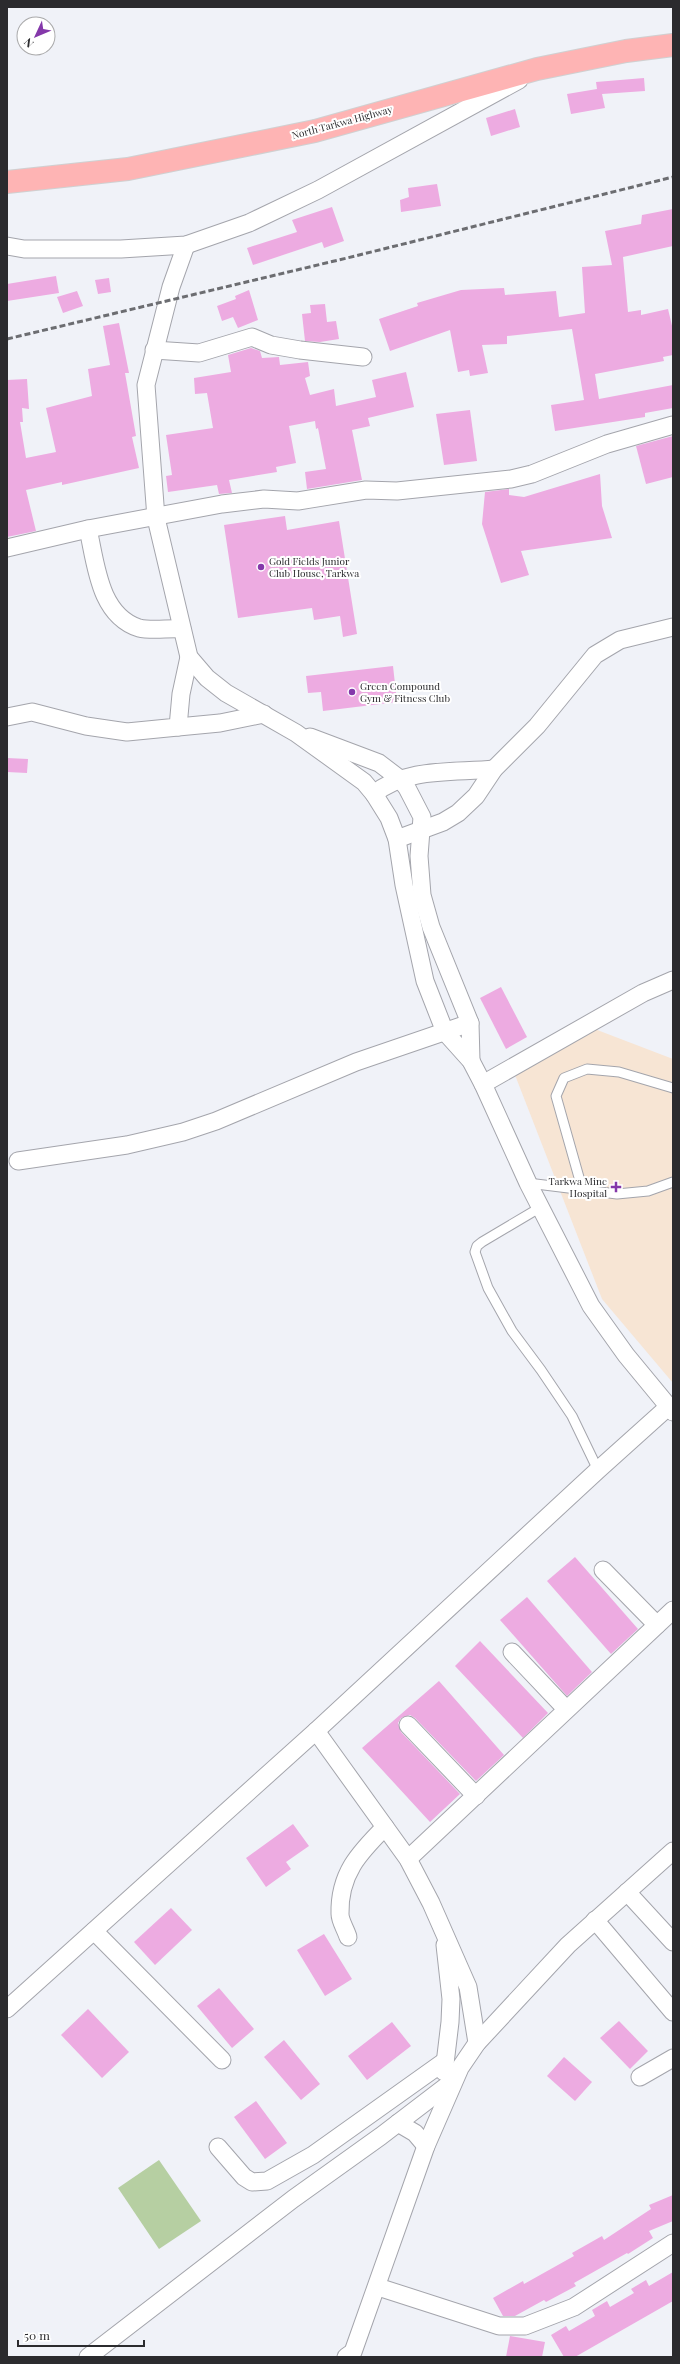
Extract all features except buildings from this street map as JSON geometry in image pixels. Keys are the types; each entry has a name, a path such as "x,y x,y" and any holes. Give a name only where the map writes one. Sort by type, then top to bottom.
{"main road":[{"name":"North Tarkwa Highway","path":"7,182 128,169 315,131 537,69 626,51 673,45"}],"street":[{"path":"7,246 24,249 121,249 186,245 249,223 318,190 537,69"},
{"path":"178,727 181,694 189,657 156,518 146,385 171,288 186,245"},
{"path":"154,350 199,353 252,337 271,345 300,350 363,356"},
{"path":"7,548 88,529 156,518 222,504 264,499 298,501 366,490 397,491 511,479 532,474 606,444 673,424"},
{"path":"88,529 100,579 110,607 123,621 140,628 182,629"},
{"path":"397,839 422,830 458,813 476,796 494,769 537,726 595,655 620,640 673,627"},
{"path":"189,657 207,678 226,693 296,733 364,782 374,794 389,818 397,839 404,885 423,931 470,1023 471,1061"},
{"path":"7,717 32,712 86,726 127,732 220,723 264,714"},
{"path":"7,2009 316,1731 598,1470 670,1410 591,1306 528,1183 471,1061 445,1032 425,981 422,895 418,856 422,830 422,817 400,779 379,763 338,746 296,733"},
{"path":"374,794 400,779 436,772 494,769"},
{"path":"483,1084 643,993 673,980"},
{"path":"18,1161 127,1146 183,1132 223,1118 356,1062 470,1023"},
{"path":"604,1570 657,1625"},
{"path":"408,1859 673,1610"},
{"path":"512,1652 566,1710"},
{"path":"408,1725 476,1796"},
{"path":"316,1731 408,1859 445,1933 468,1987 477,2043"},
{"path":"348,1937 340,1915 344,1884 353,1860 385,1827"},
{"path":"350,2355 378,2287 448,2084 477,2043 568,1945 673,1851"},
{"path":"627,1892 673,1942"},
{"path":"595,1920 673,2012"},
{"path":"94,1931 222,2060"},
{"path":"445,1933 451,1998 450,2022 445,2060 448,2084"},
{"path":"640,2077 673,2058"},
{"path":"218,2147 244,2177 252,2182 267,2181 313,2155 445,2060"},
{"path":"88,2357 287,2203 398,2123 448,2084"},
{"path":"398,2123 415,2133 426,2146"},
{"path":"378,2287 499,2326 525,2326 574,2307 673,2243"}],"lane":[{"path":"582,1188 556,1096 564,1078 587,1069 619,1072 673,1088"},
{"path":"528,1183 582,1188 617,1194 648,1191 673,1182"},
{"path":"541,1207 482,1242 477,1246 475,1252 488,1288 512,1331 542,1370 572,1416 598,1470"}],"shaded area":[{"name":"Tarkwa Mine Hospital","path":"592,1028 673,1059 673,1383 602,1299 515,1075"}],"green space":[{"path":"159,2160 201,2221 159,2249 118,2188"}],"railway":[{"path":"7,339 347,258 673,177"}],"place":[{"name":"Gold Fields Junior Club House, Tarkwa","path":"261,567"},
{"name":"Green Compound Gym & Fitness Club","path":"352,692"},
{"name":"Tarkwa Mine Hospital","path":"616,1187"}]}
